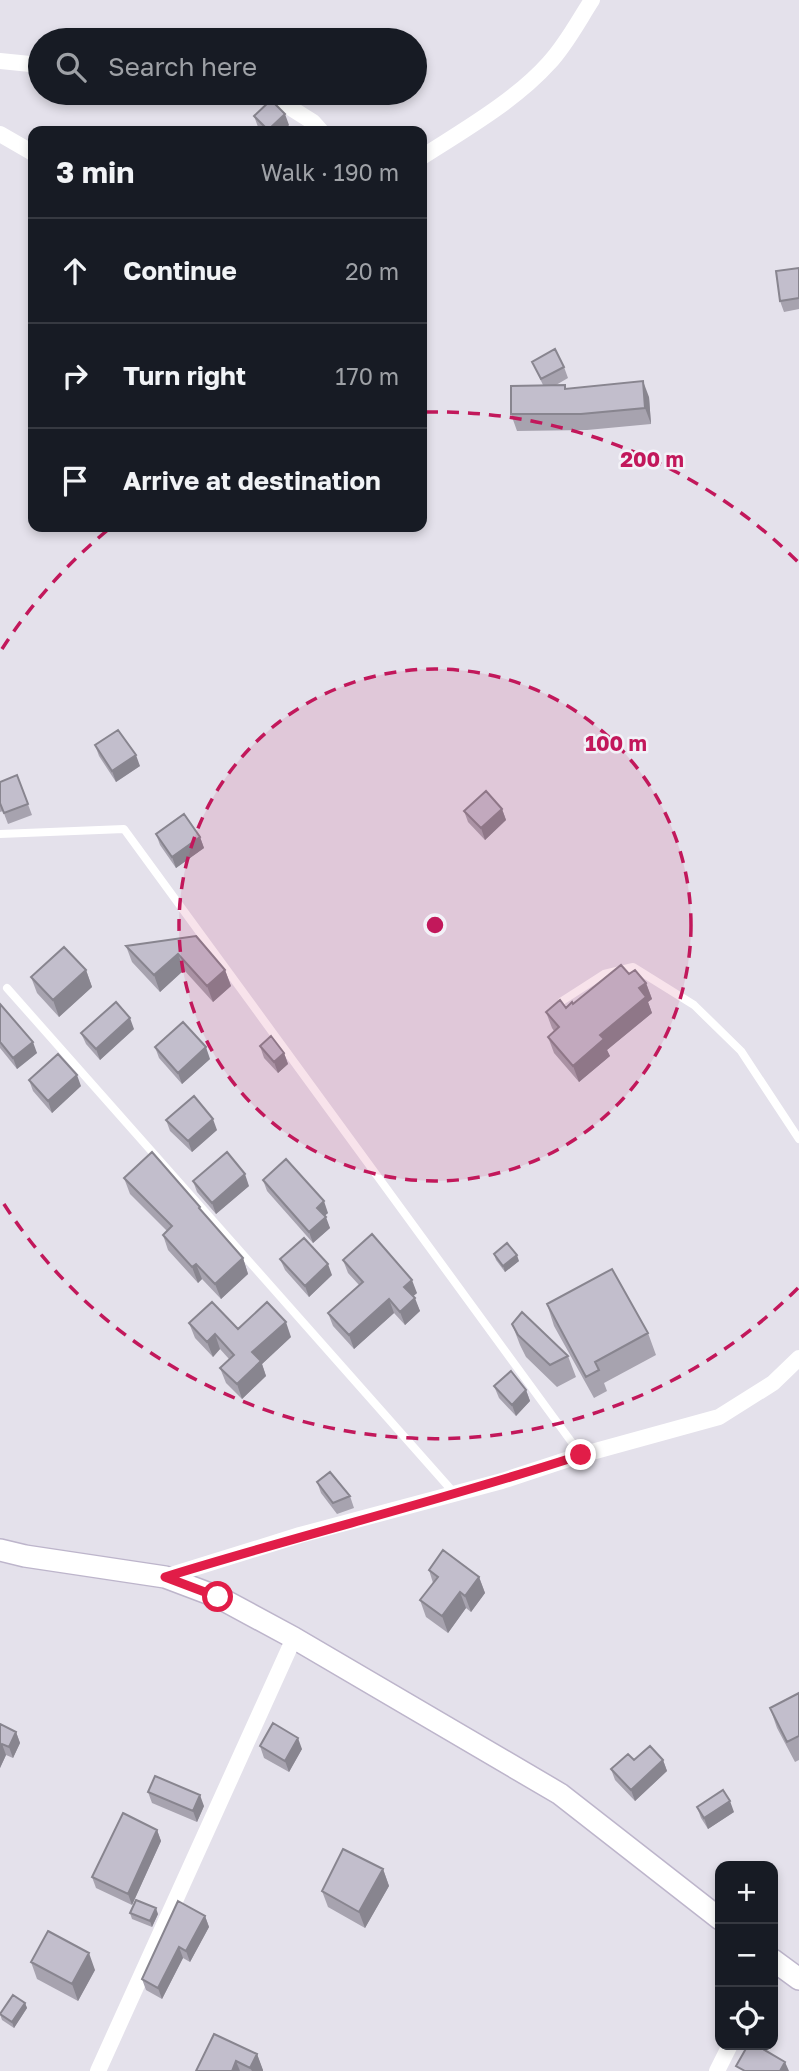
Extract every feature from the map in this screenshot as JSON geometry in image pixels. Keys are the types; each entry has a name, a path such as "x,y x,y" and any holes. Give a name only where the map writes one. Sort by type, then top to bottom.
{"street":[{"path":"427,154 504,101 550,62 593,0"},
{"path":"0,61 28,64"},
{"path":"286,105 317,126"},
{"path":"0,134 28,150"},
{"path":"165,1577 300,1535 502,1481 581,1455 719,1417 773,1383 799,1358"},
{"path":"0,1550 165,1577 218,1597 560,1794 715,1915"},
{"path":"98,2071 293,1638"},
{"path":"778,1964 799,1979"},
{"path":"717,2071 728,2050"}],"lane":[{"path":"0,834 124,829 581,1455"},
{"path":"562,1001 604,974 633,967 694,1005 741,1051 799,1139"},
{"path":"7,988 455,1493"}],"building":[{"path":"266,105 276,105 285,114 272,126 264,126 254,116"},
{"path":"799,268 799,298 780,301 776,271"},
{"path":"555,349 564,367 541,379 532,362"},
{"path":"643,381 645,408 581,414 511,414 511,386 565,385 565,389"},
{"path":"118,730 136,755 112,771 95,745"},
{"path":"17,775 28,804 4,813 0,803 0,782"},
{"path":"486,791 502,809 481,828 464,811"},
{"path":"184,814 200,837 172,857 156,834"},
{"path":"196,936 225,970 207,986 178,954 154,975 126,946"},
{"path":"64,947 86,970 53,1000 31,977"},
{"path":"621,965 629,974 635,970 646,983 639,988 646,997 600,1035 604,1039 573,1066 548,1037 559,1027 546,1012 560,1000 566,1008 572,1002 573,1004"},
{"path":"116,1002 130,1018 96,1049 81,1033"},
{"path":"0,1004 33,1042 13,1058 0,1042"},
{"path":"183,1022 206,1047 178,1073 155,1047"},
{"path":"271,1036 284,1053 274,1062 260,1046"},
{"path":"58,1054 77,1075 48,1101 29,1080"},
{"path":"194,1096 213,1119 188,1141 166,1120"},
{"path":"152,1152 243,1258 215,1284 196,1264 192,1267 163,1235 172,1226 124,1178"},
{"path":"227,1152 245,1174 212,1203 193,1181"},
{"path":"286,1159 324,1201 317,1208 326,1217 309,1232 263,1180"},
{"path":"372,1234 412,1280 404,1287 415,1298 400,1312 389,1299 349,1335 328,1313 363,1282 343,1260"},
{"path":"304,1238 328,1264 305,1286 280,1259"},
{"path":"507,1243 517,1255 503,1266 494,1254"},
{"path":"612,1269 648,1333 595,1362 599,1370 586,1377 547,1304"},
{"path":"212,1302 238,1329 267,1302 286,1322 252,1352 261,1361 237,1384 220,1368 234,1355 215,1334 207,1342 189,1323"},
{"path":"522,1312 568,1356 550,1365 518,1335 512,1324"},
{"path":"511,1371 526,1390 512,1405 494,1386"},
{"path":"330,1472 350,1496 333,1503 317,1482"},
{"path":"443,1550 479,1577 465,1596 460,1592 442,1616 420,1600 438,1577 429,1570"},
{"path":"799,1693 799,1736 787,1742 770,1708"},
{"path":"273,1723 298,1738 285,1761 260,1746"},
{"path":"0,1724 16,1732 9,1747 2,1744 0,1749"},
{"path":"650,1746 663,1760 631,1790 611,1769 628,1754 634,1760"},
{"path":"155,1776 200,1795 193,1811 148,1792"},
{"path":"723,1790 730,1801 704,1818 697,1807"},
{"path":"123,1813 157,1830 128,1894 92,1877"},
{"path":"343,1849 383,1869 359,1912 322,1891"},
{"path":"136,1900 156,1908 150,1921 130,1913"},
{"path":"178,1901 205,1916 186,1951 179,1947 158,1988 142,1979"},
{"path":"48,1931 89,1953 72,1984 31,1962"},
{"path":"13,1995 25,2003 12,2022 0,2014"},
{"path":"214,2034 257,2054 250,2068 236,2061 232,2071 196,2071"},
{"path":"745,2050 765,2050 785,2062 780,2071 745,2071 736,2066"}],"route":[{"path":"218,1597 165,1577 300,1535 502,1481 581,1455"}]}
